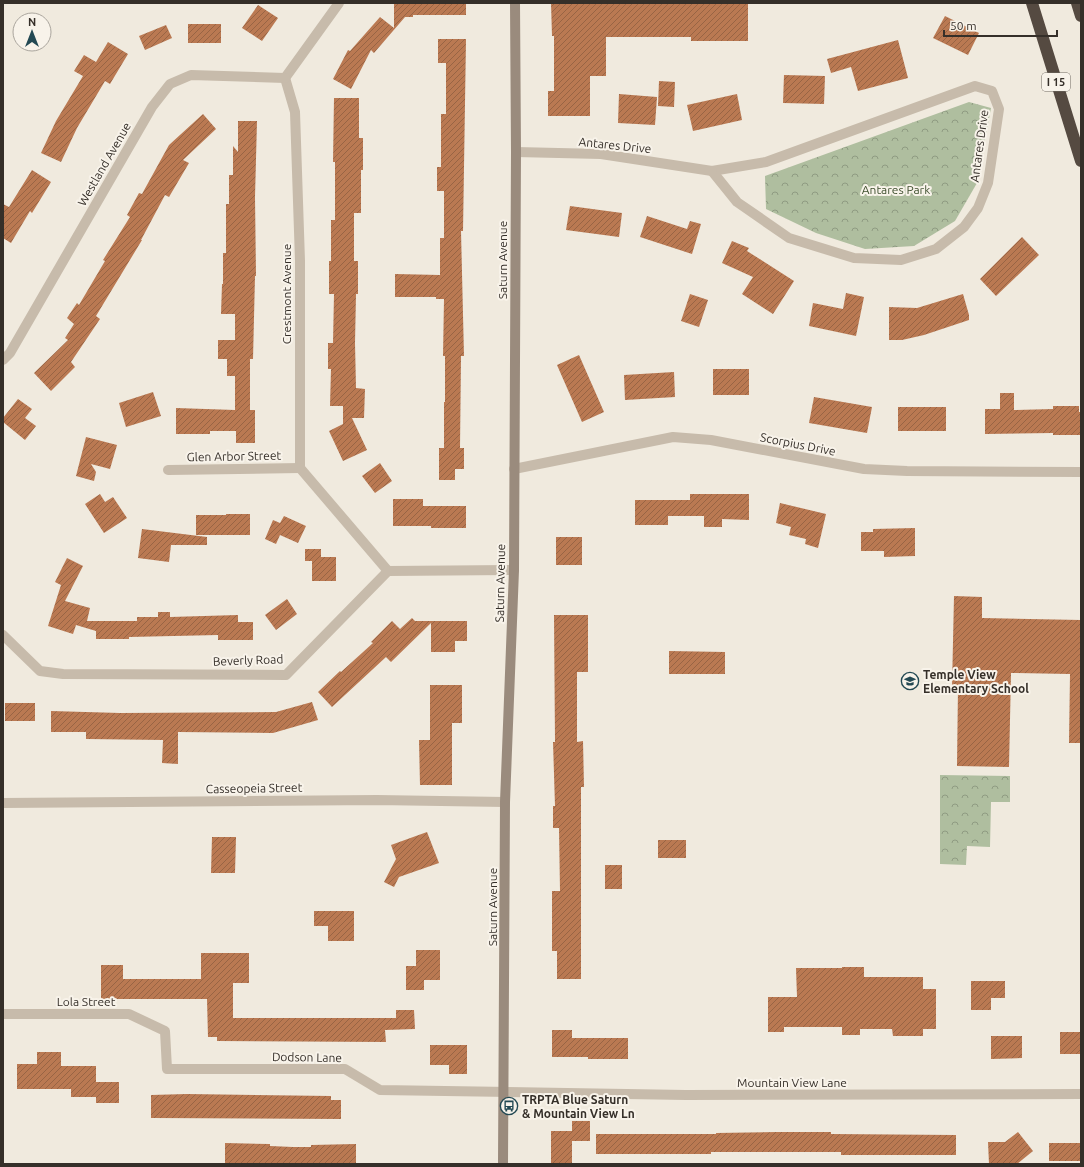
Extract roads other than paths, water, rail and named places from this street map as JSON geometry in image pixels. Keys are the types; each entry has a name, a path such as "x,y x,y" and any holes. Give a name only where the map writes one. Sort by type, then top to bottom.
{"highway":[{"name":"I 15","path":"1032,3 1081,161"},
{"path":"1077,3 1081,16"}],"street":[{"path":"285,78 339,3"},
{"name":"Saturn Avenue","path":"503,1164 506,802 514,570 516,152 515,3"},
{"name":"Westland Avenue","path":"3,360 10,353 152,107 170,84 191,75 285,78"},
{"name":"Crestmont Avenue","path":"285,78 294,112 295,128 300,261 300,468"},
{"name":"Antares Drive","path":"516,152 601,154 712,171 766,162 975,86 992,91 999,109 988,183 978,208 964,227 936,249 901,260 854,258 789,238 737,202 712,171"},
{"name":"Scorpius Drive","path":"514,470 673,437 712,440 864,470 1081,472"},
{"path":"300,468 388,571 514,570"},
{"name":"Glen Arbor Street","path":"168,470 300,468"},
{"name":"Beverly Road","path":"3,635 40,671 63,674 286,675 388,571"},
{"name":"Casseopeia Street","path":"3,804 377,800 506,802"},
{"name":"Lola Street","path":"3,1014 129,1014 165,1031"},
{"name":"Dodson Lane","path":"165,1031 167,1069 345,1069 380,1090 503,1092"},
{"name":"Mountain View Lane","path":"503,1092 686,1095 1081,1094"}],"place":[{"name":"Temple View Elementary School","path":"910,681"},
{"name":"TRPTA Blue Saturn & Mountain View Ln","path":"509,1106"}],"park label":[{"name":"Antares Park","path":"896,189"}]}
